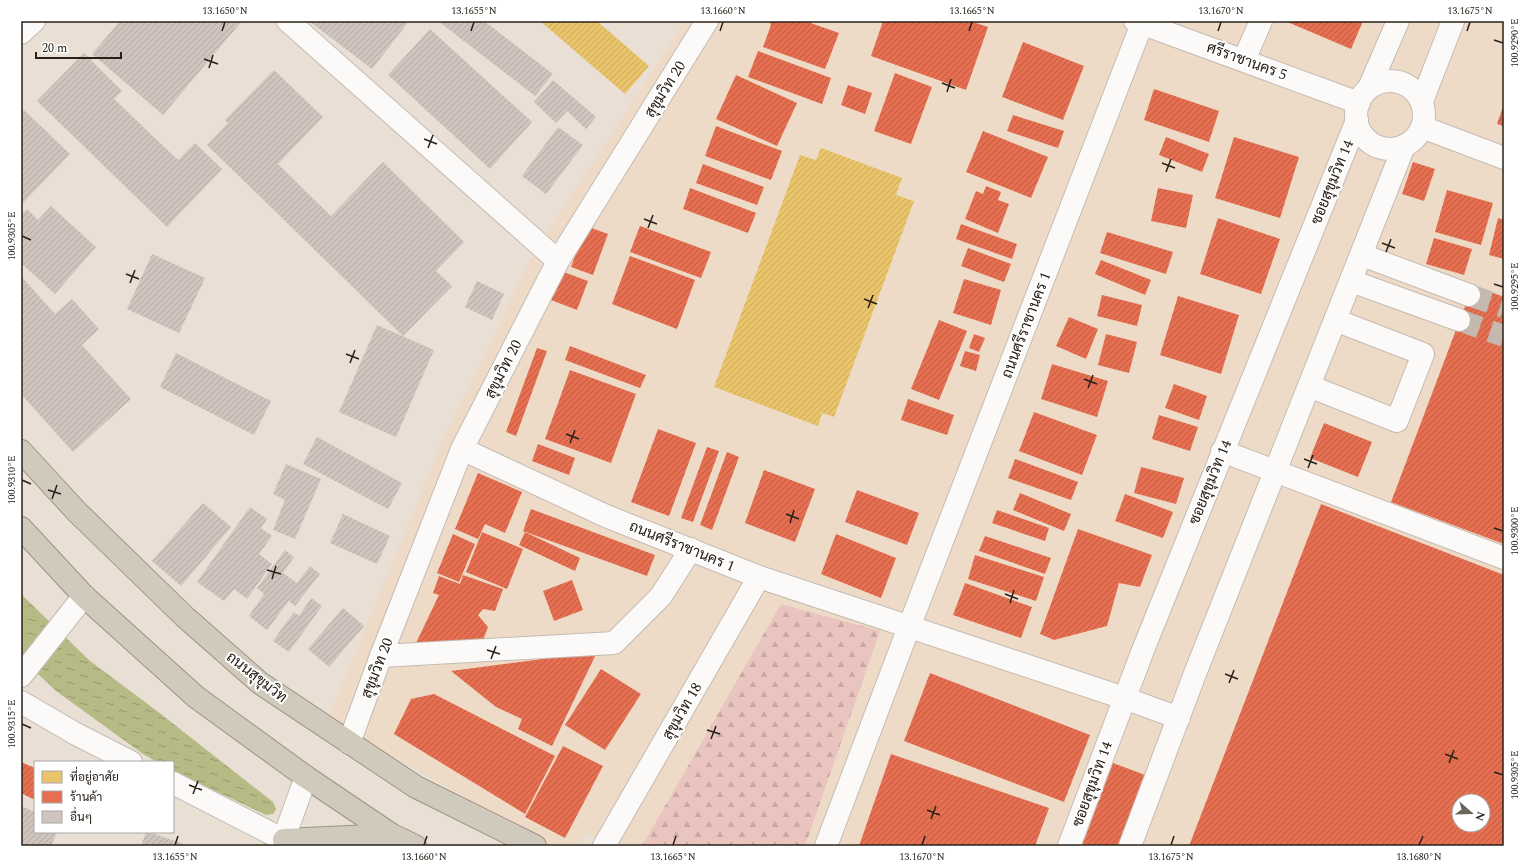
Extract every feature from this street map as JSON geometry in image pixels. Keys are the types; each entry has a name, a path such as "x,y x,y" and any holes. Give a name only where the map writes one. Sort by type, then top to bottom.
{"highway":[{"name":"ถนนสุขุมวิท","path":"21,451 77,512 185,617 260,682 416,787 535,846"},
{"path":"21,528 84,596 196,697 306,777 392,835 415,846"},
{"path":"283,843 392,835"}],"street":[{"path":"21,33 34,21"},
{"path":"288,21 558,261"},
{"name":"สุขุมวิท 20","path":"349,743 381,656 462,449 558,261 707,21"},
{"path":"1244,60 1262,21"},
{"name":"ซอยสุขุมวิท 14","path":"1069,846 1124,698 1222,452 1361,104 1398,21"},
{"path":"1422,101 1453,21"},
{"name":"ศรีราชานคร 5","path":"1140,22 1361,104"},
{"name":"ถนนศรีราชานคร 1","path":"826,846 1140,22"},
{"path":"1398,81 1408,85 1416,92 1422,101 1424,114 1422,127 1412,142 1404,146 1394,149 1374,145 1365,139 1359,130 1361,104 1378,83 1398,81"},
{"path":"1422,127 1504,158"},
{"path":"1130,846 1196,671 1404,146"},
{"path":"1362,254 1469,295"},
{"path":"1351,281 1459,320"},
{"path":"1309,386 1397,420 1423,354 1335,320"},
{"name":"ถนนศรีราชานคร 1","path":"462,449 606,516 690,550 759,577 909,627"},
{"path":"1222,452 1504,558"},
{"path":"381,656 614,643 661,596 690,550"},
{"name":"สุขุมวิท 18","path":"604,846 759,577"},
{"path":"23,673 84,596"},
{"path":"909,627 1124,698 1179,718"},
{"path":"21,702 76,734 129,761"},
{"path":"174,784 283,843 306,777"}],"shaded area":[{"path":"685,21 1504,21 1504,846 614,846 586,833 577,846 547,846 516,826 377,748 330,714 440,446 532,255"}],"green space":[{"path":"781,604 880,631 805,846 642,846"}],"water":[{"path":"21,594 90,661 157,711 273,802 276,809 273,814 266,815 174,771 174,761 155,761 143,754 56,691 21,658"}],"building: ที่อยู่อาศัย":[{"path":"540,21 597,21 649,66 625,94"},
{"path":"821,148 902,178 896,195 914,201 834,417 822,413 818,426 714,387 800,155 816,160"}],"building: ร้านค้า":[{"path":"771,21 805,21 839,33 825,69 763,47"},
{"path":"883,21 970,21 988,27 966,90 871,56"},
{"path":"1285,21 1363,21 1351,49"},
{"path":"1023,42 1084,66 1063,120 1002,97"},
{"path":"758,51 831,78 822,104 748,77"},
{"path":"895,73 932,87 911,144 874,131"},
{"path":"736,75 797,103 777,146 716,119"},
{"path":"848,85 872,93 865,114 841,105"},
{"path":"1154,89 1219,111 1209,142 1144,120"},
{"path":"1504,104 1504,126 1497,124"},
{"path":"1013,115 1064,131 1058,148 1007,131"},
{"path":"716,126 782,151 771,180 705,156"},
{"path":"983,131 1048,157 1031,198 966,172"},
{"path":"1166,137 1209,154 1202,172 1159,155"},
{"path":"1234,137 1299,157 1280,218 1215,198"},
{"path":"1413,162 1435,169 1424,201 1402,194"},
{"path":"703,164 764,187 757,205 696,183"},
{"path":"986,186 1001,192 998,200 1009,204 998,233 965,219 976,191 983,194"},
{"path":"690,188 756,213 748,233 683,209"},
{"path":"1158,188 1193,195 1186,228 1151,221"},
{"path":"1447,190 1493,203 1481,245 1435,232"},
{"path":"1218,218 1280,239 1261,294 1200,274"},
{"path":"1498,218 1504,220 1504,259 1489,255"},
{"path":"961,224 1017,244 1012,259 956,239"},
{"path":"586,226 608,234 593,275 571,267"},
{"path":"640,226 711,252 701,278 630,252"},
{"path":"1107,232 1173,252 1166,274 1100,253"},
{"path":"1434,238 1472,249 1464,275 1426,264"},
{"path":"968,248 1011,264 1004,282 961,266"},
{"path":"630,256 695,280 677,329 612,304"},
{"path":"1101,260 1151,280 1145,295 1095,274"},
{"path":"561,271 588,281 577,310 551,300"},
{"path":"964,279 1001,290 991,325 953,313"},
{"path":"1473,285 1504,297 1504,544 1391,502"},
{"path":"1102,295 1142,305 1137,326 1097,316"},
{"path":"1178,296 1239,315 1221,374 1160,355"},
{"path":"1069,317 1098,329 1086,359 1056,346"},
{"path":"939,320 967,331 939,400 911,389"},
{"path":"974,334 985,338 979,352 969,348"},
{"path":"1106,334 1137,342 1129,373 1098,365"},
{"path":"570,346 646,375 640,388 565,360"},
{"path":"537,348 547,351 516,436 506,432"},
{"path":"965,351 980,355 976,371 960,366"},
{"path":"1052,364 1108,381 1097,417 1041,399"},
{"path":"570,370 636,394 611,463 545,439"},
{"path":"1174,384 1207,396 1199,420 1165,408"},
{"path":"908,399 954,415 947,435 901,420"},
{"path":"1034,412 1097,435 1082,475 1019,451"},
{"path":"1159,415 1198,427 1190,451 1152,439"},
{"path":"1324,423 1372,442 1358,477 1310,458"},
{"path":"658,429 696,443 669,516 631,502"},
{"path":"538,444 575,458 569,475 532,461"},
{"path":"707,447 719,451 693,522 681,518"},
{"path":"727,452 739,457 712,530 700,525"},
{"path":"1015,459 1078,482 1071,500 1008,478"},
{"path":"1141,467 1184,478 1176,504 1134,493"},
{"path":"764,470 815,489 795,542 745,523"},
{"path":"478,473 522,492 505,533 485,524 478,539 455,529"},
{"path":"857,490 919,513 907,545 845,522"},
{"path":"1020,493 1071,514 1064,531 1013,510"},
{"path":"1125,494 1173,512 1163,538 1115,521"},
{"path":"1321,504 1504,575 1504,846 1189,846"},
{"path":"531,509 655,555 647,576 523,531"},
{"path":"997,510 1049,528 1045,541 992,523"},
{"path":"1078,529 1152,555 1140,587 1119,583 1107,626 1054,640 1040,634"},
{"path":"482,532 523,549 507,589 466,572"},
{"path":"525,532 580,558 575,571 519,545"},
{"path":"453,534 475,544 459,582 437,573"},
{"path":"836,534 896,558 881,598 821,574"},
{"path":"985,536 1051,558 1045,574 979,551"},
{"path":"975,555 1044,577 1036,601 968,579"},
{"path":"463,575 503,589 495,611 483,609 478,615 488,627 482,643 416,643 439,595 433,593 439,576 460,584"},
{"path":"572,580 583,610 554,621 543,591"},
{"path":"965,583 1032,607 1021,638 953,615"},
{"path":"597,652 552,746 518,729 522,719 496,707 451,671"},
{"path":"601,669 641,694 605,750 565,725"},
{"path":"930,673 1090,735 1064,802 904,741"},
{"path":"434,694 555,756 525,814 394,734 411,699"},
{"path":"563,746 603,766 565,838 525,817"},
{"path":"891,754 1049,808 1035,846 859,846"},
{"path":"21,762 34,768 34,800 21,793"},
{"path":"1113,763 1145,775 1118,846 1082,846"}],"building: อื่นๆ":[{"path":"120,21 242,21 163,115 92,54"},
{"path":"309,21 409,21 372,69"},
{"path":"438,21 484,21 553,74 535,96"},
{"path":"430,29 532,122 490,169 388,75"},
{"path":"84,53 122,91 114,99 178,160 195,143 222,169 167,227 37,101"},
{"path":"274,70 323,117 278,164 331,216 383,162 464,242 436,271 452,286 403,336 207,145 228,123 225,120"},
{"path":"553,80 596,117 586,129 567,111 556,123 534,102"},
{"path":"24,110 70,154 21,205 21,112"},
{"path":"558,127 583,145 546,194 522,176"},
{"path":"51,206 96,247 55,294 21,263 21,215 27,209 38,220"},
{"path":"152,254 205,278 179,333 127,309"},
{"path":"21,276 55,314 72,299 99,329 82,345 131,399 73,452 21,394"},
{"path":"477,281 504,294 492,320 465,307"},
{"path":"377,325 434,350 396,437 339,412"},
{"path":"176,353 271,401 254,435 160,387"},
{"path":"317,437 402,483 388,509 303,464"},
{"path":"286,464 321,479 295,539 273,530 285,500 273,494"},
{"path":"203,503 231,527 181,586 152,561"},
{"path":"250,507 267,519 261,528 272,536 259,554 272,564 247,599 234,589 224,601 197,582"},
{"path":"343,514 390,536 377,564 330,543"},
{"path":"285,550 294,557 283,573 297,583 310,566 320,574 295,606 289,601 267,630 249,616 264,594 257,588"},
{"path":"311,598 322,606 289,652 273,641 294,612 299,616"},
{"path":"343,608 364,626 329,667 308,649"},
{"path":"21,806 34,812 34,833 57,833 51,846 21,846"},
{"path":"146,833 152,833 189,846 141,846"}],"tunnel":[{"path":"1469,295 1504,307"},
{"path":"1459,320 1504,336"}]}
